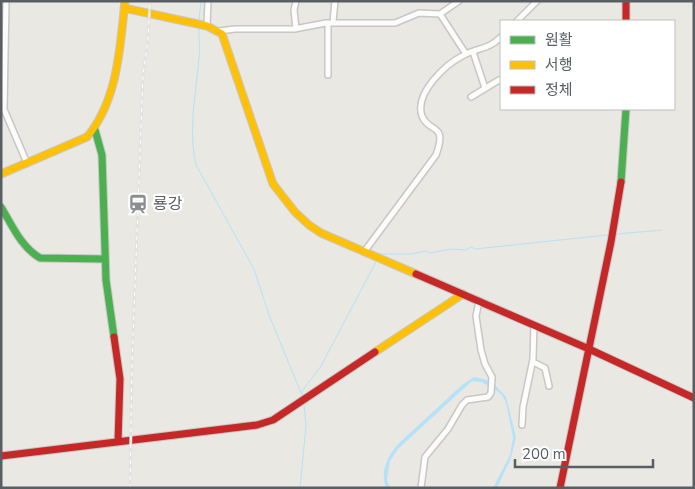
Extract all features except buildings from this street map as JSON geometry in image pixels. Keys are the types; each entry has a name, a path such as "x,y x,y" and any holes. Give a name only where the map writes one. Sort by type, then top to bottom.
{"main road":[{"path":"626,1 626,20"},
{"path":"1,174 87,137 95,130 113,84 124,5 202,24 218,31 226,43 273,184 295,212 310,225 321,233 589,349 694,398"},
{"path":"560,488 621,182 626,110"},
{"path":"95,130 102,155 105,259 120,379 118,442"},
{"path":"1,206 28,250 34,256 40,258 105,259"},
{"path":"1,456 257,425 273,420 464,294"}],"street":[{"path":"6,1 2,107 27,163"},
{"path":"202,24 208,1"},
{"path":"296,1 294,10 296,29"},
{"path":"328,75 331,23 336,1"},
{"path":"440,14 459,1"},
{"path":"517,20 537,1"},
{"path":"218,31 235,29 296,29 331,23 395,23 423,12 440,14 466,54"},
{"path":"364,252 436,155 440,135 424,119 422,114 425,91 451,64 466,54 489,47 500,37"},
{"path":"473,52 485,88"},
{"path":"470,97 499,80"},
{"path":"421,488 426,457 448,429 462,405 470,400 488,396 491,393 493,386 492,377 485,364 481,350 476,316 479,301"},
{"path":"522,425 523,407 533,362 534,325"},
{"path":"533,362 545,368 549,386"}],"water":[{"path":"474,377 491,382 491,387 481,382 472,381 398,449 390,461 387,480 390,488 386,488 384,470 394,449 462,385"},
{"path":"494,384 506,397 516,437 511,458 497,488 493,488 510,455 513,438 506,402 501,394 494,389"}],"waterway":[{"path":"199,20 201,1"},
{"path":"199,27 200,54 193,125 196,165 254,269 269,315 301,393"},
{"path":"617,234 662,230"},
{"path":"380,254 411,254 426,251 430,253 451,249 465,250 471,247 475,249 607,235"},
{"path":"302,398 302,391 321,366 377,260"},
{"path":"300,488 306,426 304,404"}],"railway":[{"path":"130,488 132,364 143,75 148,39 150,1"}],"traffic: fast":[{"path":"621,182 626,110"},
{"path":"95,130 102,155 106,280 114,337"},
{"path":"1,207 22,242 40,258 105,259"}],"traffic: slow":[{"path":"1,174 87,137 105,107 111,90 119,54 125,1"},
{"path":"124,8 207,26 222,34 273,184 295,212 321,233 416,274"},
{"path":"375,352 463,294"}],"traffic: jam":[{"path":"626,1 626,20"},
{"path":"560,488 611,242 621,182"},
{"path":"416,274 589,349 694,398"},
{"path":"114,337 120,379 118,442"},
{"path":"1,456 257,425 273,420 375,352"}],"place":[{"name":"룡강","path":"138,204"}]}
